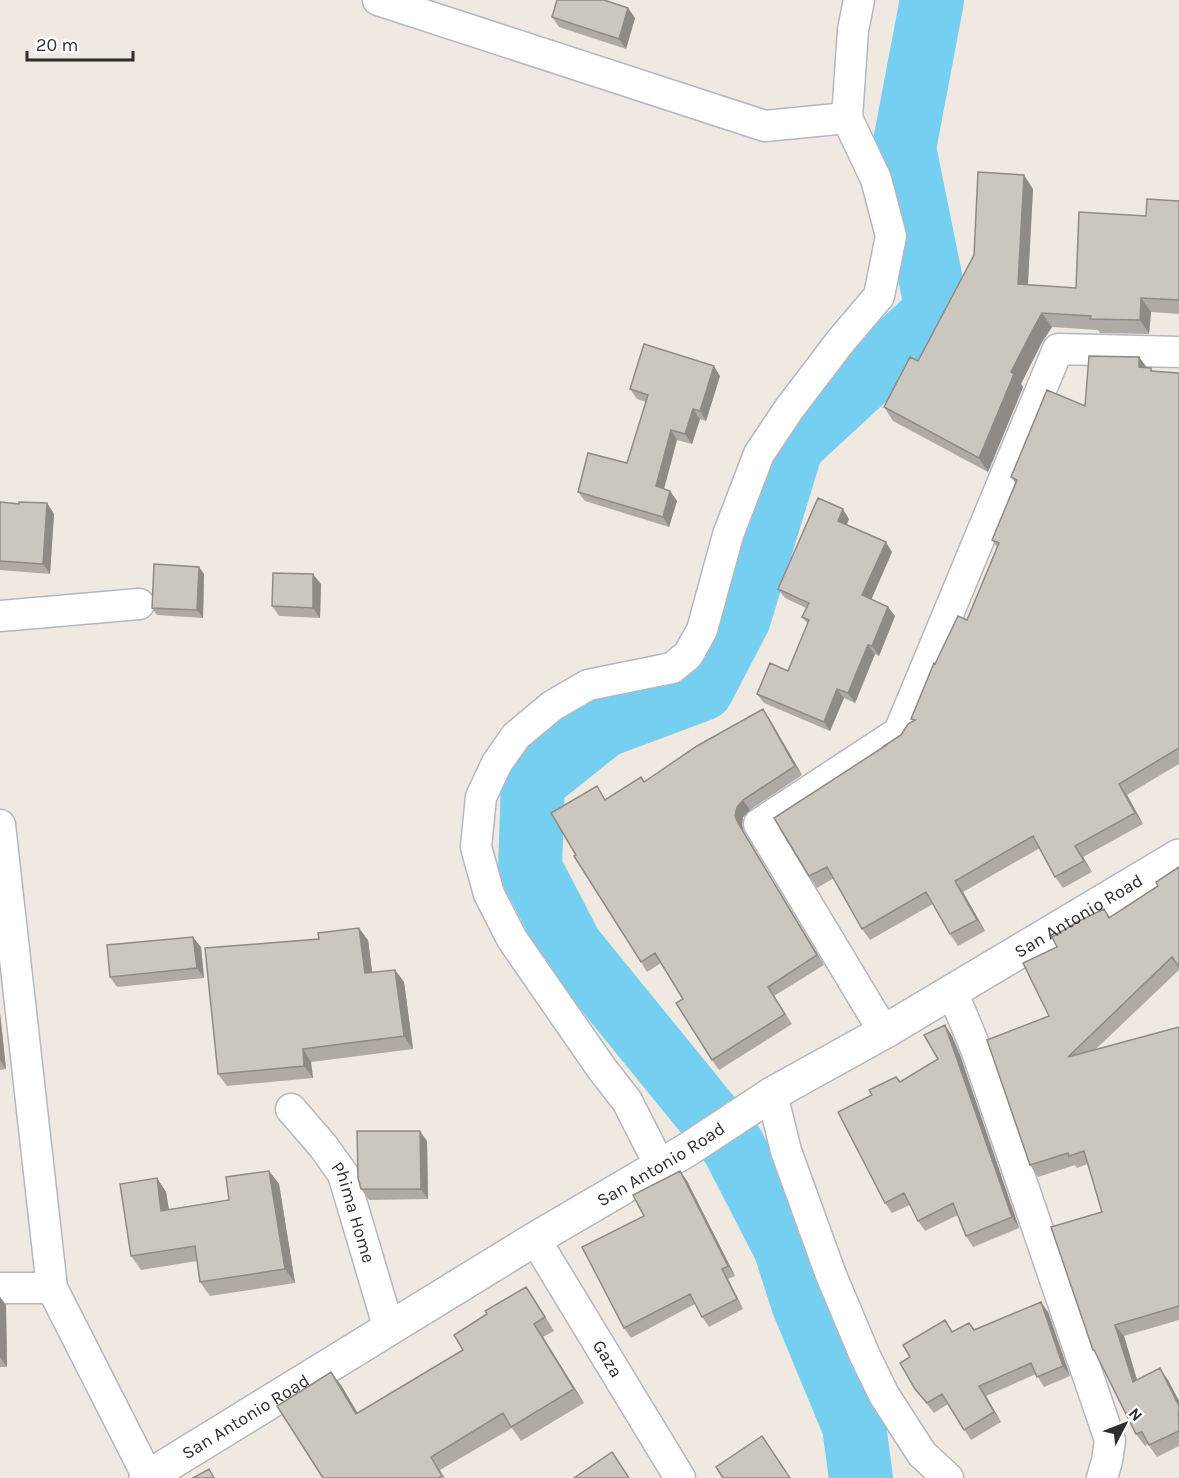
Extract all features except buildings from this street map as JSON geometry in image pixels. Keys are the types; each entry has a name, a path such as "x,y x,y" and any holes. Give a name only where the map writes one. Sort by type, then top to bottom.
{"street":[{"path":"378,0 765,126 847,118"},
{"path":"674,1158 602,1069 512,939 489,894 476,847 481,797 496,763 516,736 552,706 588,685 672,668 688,655 702,630 728,535 759,454 789,409 840,342 879,296 891,236 876,179 847,118 853,30 859,0"},
{"path":"884,1032 759,824 899,732 1058,349 1179,352"},
{"path":"0,616 139,604"},
{"path":"0,825 52,1288 147,1477"},
{"name":"San Antonio Road","path":"147,1477 535,1239 674,1158 764,1099 884,1032 1179,856"},
{"path":"952,992 976,1049 1110,1440 1102,1478"},
{"path":"764,1099 786,1150 831,1275 865,1356 884,1395 922,1454 948,1478"},
{"name":"Phima Home","path":"291,1109 323,1146 343,1174 388,1329"},
{"name":"Gaza","path":"535,1239 680,1478"},
{"path":"0,1288 52,1288"}],"waterway":[{"path":"861,1478 854,1426 803,1303 785,1247 733,1146 571,947 530,868 533,782 603,726 702,689 739,618 792,445 937,311 904,148 932,0"}]}
